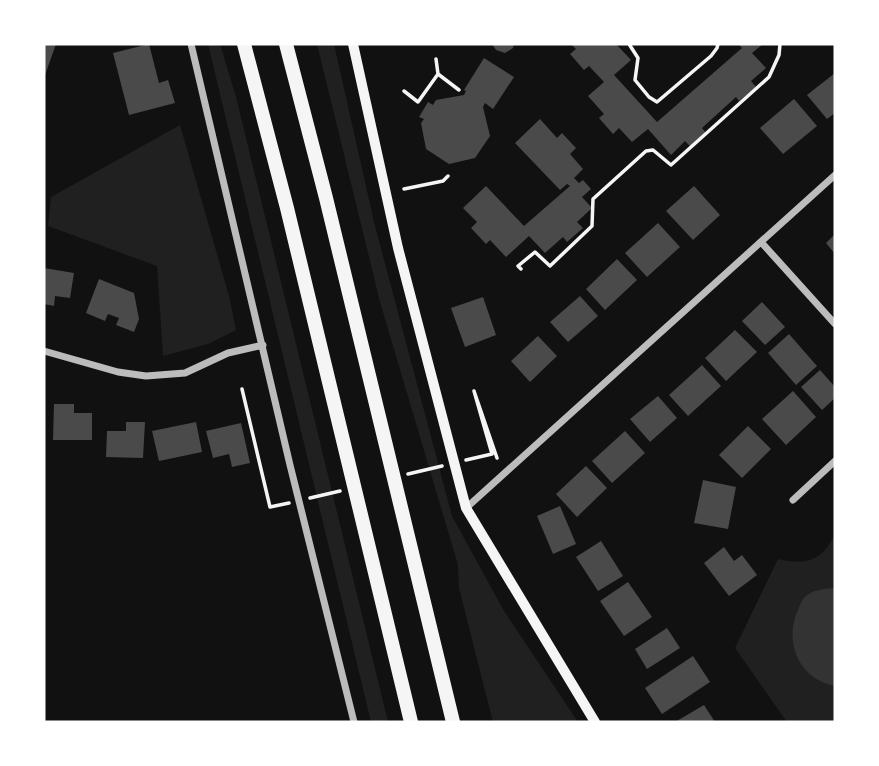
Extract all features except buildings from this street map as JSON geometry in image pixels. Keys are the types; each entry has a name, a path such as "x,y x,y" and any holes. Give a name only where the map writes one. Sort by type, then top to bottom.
{"highway":[{"path":"244,44 287,208 411,722"},
{"path":"286,44 327,198 453,722"}],"main road":[{"path":"353,44 398,248 466,508 595,722"}],"street":[{"path":"191,44 290,465 354,722"},
{"path":"466,508 835,174"},
{"path":"761,242 835,324"},
{"path":"44,351 118,372 146,376 185,373 228,353 263,345"},
{"path":"793,500 835,461"}],"path":[{"path":"629,44 638,58 635,80 649,97 657,102 662,101 710,56 718,48 718,44"},
{"path":"521,269 518,266 535,252 550,266 585,233 593,221 593,199 646,151 657,152 671,165 700,140 769,77 779,55 780,44"},
{"path":"404,91 418,102 438,74 436,59"},
{"path":"438,74 459,90"},
{"path":"404,189 443,181 448,176"}],"shaded area":[{"path":"208,44 220,44 236,97 388,722 371,722"},
{"path":"317,44 334,44 374,222 452,516 504,611 578,722 493,722 459,588 458,565 380,302"},
{"path":"180,125 229,296 236,330 208,344 163,356 157,266 48,226 51,197"},
{"path":"835,533 835,722 787,722 735,648 778,559 798,562 813,559 826,549"},
{"path":"835,589 835,686 812,676 804,668 794,647 793,635 794,622 805,597 815,591"}]}
